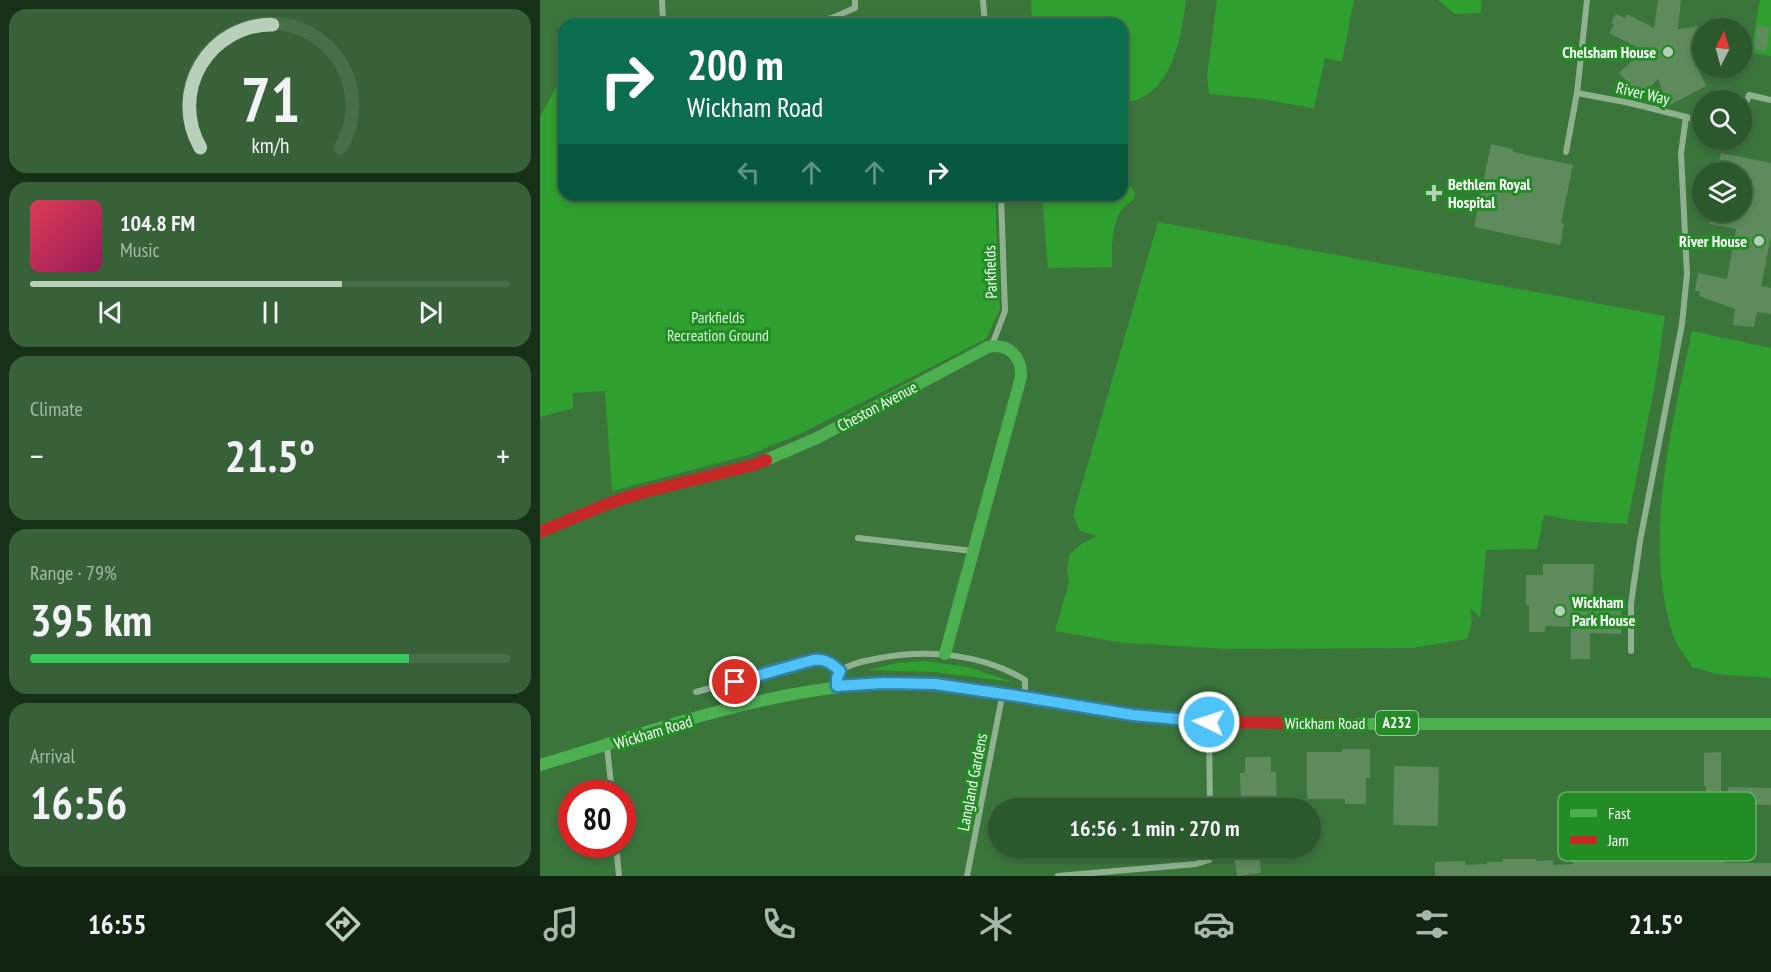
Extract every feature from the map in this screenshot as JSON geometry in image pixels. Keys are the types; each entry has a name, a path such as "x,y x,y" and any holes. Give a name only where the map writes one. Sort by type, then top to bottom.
{"main road":[{"name":"Cheston Avenue","path":"540,532 632,496 754,465 817,438 992,345"},
{"path":"945,654 1022,372 1020,362 1014,353 1004,346 992,345"},
{"name":"Wickham Road","path":"540,765 755,701 837,686 883,683 923,683 1003,693 1133,715 1209,722 1771,724"}],"street":[{"path":"662,0 663,18"},
{"path":"832,18 855,8 855,0"},
{"path":"983,0 984,18"},
{"path":"1566,152 1577,93 1587,0"},
{"name":"River Way","path":"1577,93 1692,118"},
{"path":"1752,96 1771,100"},
{"path":"1631,651 1631,604 1640,541 1682,324 1686,273 1681,153 1686,117"},
{"name":"Parkfields","path":"992,345 1005,310 1001,201"},
{"path":"858,538 974,551"},
{"path":"837,686 840,671 866,661 912,654 945,654 1010,670 1025,680 1024,697"},
{"name":"Wickham Road","path":"696,692 813,660 830,662 840,671"},
{"name":"Langland Gardens","path":"968,876 1003,693"},
{"path":"1209,722 1210,798"},
{"path":"607,746 611,780"},
{"path":"617,858 619,876"},
{"path":"1058,876 1196,864 1210,858"}],"green space":[{"path":"1031,0 1186,0 1180,37 1167,72 1149,93 1128,103 1128,18 1032,18"},
{"path":"1217,0 1354,0 1342,62 1325,58 1314,108 1262,99 1209,94 1207,76"},
{"path":"1438,0 1481,0 1481,13 1455,14"},
{"path":"1760,0 1771,0 1771,56 1752,53"},
{"name":"Parkfields Recreation Ground","path":"558,83 558,201 995,201 1000,309 986,339 802,433 749,455 612,491 605,391 573,393 573,408 540,417 540,117"},
{"path":"1128,182 1135,193 1134,199 1118,215 1113,237 1112,267 1048,268 1042,201 1128,201"},
{"path":"1158,222 1665,316 1654,390 1627,524 1577,521 1544,515 1537,549 1486,550 1480,618 1470,608 1472,622 1467,639 1412,648 1227,649 1124,643 1055,631 1069,582 1067,568 1070,554 1081,544 1097,536 1080,531 1073,515"},
{"path":"1692,331 1771,348 1771,678 1717,674 1692,667 1673,635 1664,598 1660,560 1663,483"},
{"path":"925,661 968,667 1013,682 934,672 868,670 898,663"}],"building":[{"name":"Chelsham House","path":"1658,0 1681,0 1678,29 1692,27 1692,78 1702,78 1706,86 1692,90 1692,93 1668,106 1658,79 1641,96 1619,73 1643,50 1609,33 1614,25 1611,23 1616,14 1625,18 1627,14 1654,28"},
{"path":"1758,25 1770,27 1766,51 1754,49"},
{"path":"1491,144 1513,149 1513,152 1573,165 1561,223 1564,224 1560,245 1474,227"},
{"name":"River House","path":"1721,153 1771,163 1771,237 1761,286 1771,288 1771,314 1757,312 1754,327 1733,325 1735,309 1699,296 1700,291 1695,291 1698,273 1727,279 1736,229 1709,224 1709,222 1752,222 1752,162 1719,162"},
{"name":"Wickham Park House","path":"1543,564 1594,564 1592,609 1621,610 1621,634 1590,633 1590,659 1571,659 1571,627 1545,626 1545,632 1529,632 1526,575 1543,575"},
{"path":"1342,749 1370,749 1370,778 1366,778 1366,804 1345,804 1345,799 1307,798 1307,752 1342,752"},
{"path":"1721,752 1721,792 1706,792 1704,753"},
{"path":"1245,757 1271,757 1271,772 1276,772 1277,798 1241,798 1240,773 1245,773"},
{"path":"1394,766 1439,767 1438,826 1393,825"},
{"path":"1728,787 1771,788 1771,805 1756,805 1756,792 1728,792"},
{"path":"1234,858 1259,858 1261,873 1237,876"},
{"path":"1503,859 1536,859 1536,861 1553,860 1553,865 1573,864 1573,861 1771,863 1771,876 1435,876 1435,862 1465,861 1465,865 1503,862"}],"traffic: fast":[{"path":"766,460 817,438 988,347 1002,347 1013,353 1019,363 1021,377 945,654"},
{"path":"540,765 727,709 823,689 871,684 941,685 1084,708 1190,721 1217,722"},
{"path":"1355,724 1771,724"}],"traffic: jam":[{"path":"540,532 610,503 641,493 766,460"},
{"path":"1217,722 1355,724"}],"place":[{"name":"Chelsham House","path":"1668,52"},
{"name":"Bethlem Royal Hospital","path":"1434,193"},
{"name":"River House","path":"1759,241"},
{"name":"Wickham Park House","path":"1560,611"}],"route":[{"path":"735,682 813,660 823,660 830,662 840,671 837,686 868,683 935,684 1133,715 1209,722"}]}
